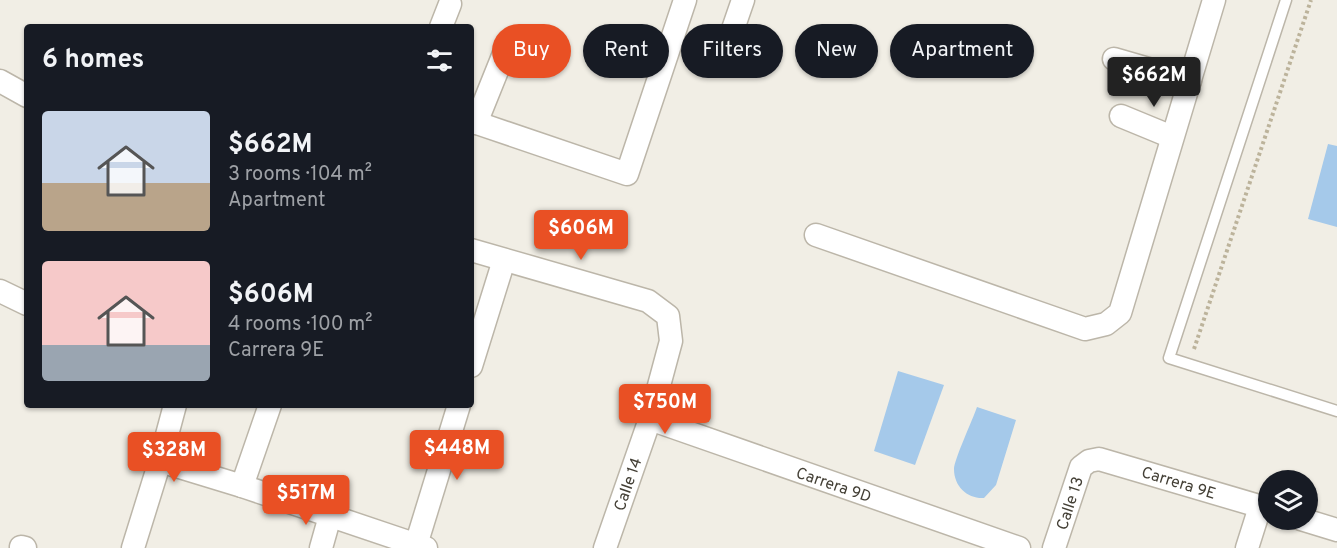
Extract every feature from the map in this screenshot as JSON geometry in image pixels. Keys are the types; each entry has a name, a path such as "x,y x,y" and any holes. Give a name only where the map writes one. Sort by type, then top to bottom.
{"street":[{"path":"493,78 474,122 627,174 685,0"},
{"path":"735,24 743,0"},
{"path":"816,235 1085,329 1106,324 1120,313 1214,0"},
{"path":"442,24 450,4"},
{"path":"1114,59 1190,81"},
{"path":"0,81 24,94"},
{"path":"1121,116 1172,137"},
{"path":"474,251 504,260 474,356"},
{"name":"Calle 14","path":"504,260 648,301 668,316 671,341 650,419 605,548"},
{"path":"0,291 24,303"},
{"path":"133,548 174,408"},
{"path":"242,486 269,408"},
{"path":"160,461 421,546 458,408"},
{"name":"Carrera 9D","path":"650,419 1019,548"},
{"name":"Carrera 9E","path":"1089,461 1099,459 1258,506"},
{"name":"Calle 13","path":"1054,548 1081,467 1089,461"},
{"path":"321,548 330,516"},
{"path":"1247,548 1258,522"},
{"path":"1318,524 1337,530"}],"lane":[{"path":"1286,0 1169,358 1337,411"}],"path":[{"path":"1204,352 1193,349 1311,0"}],"water":[{"path":"1328,144 1337,146 1337,227 1308,219"},
{"path":"898,371 944,385 915,465 874,451"},
{"path":"977,407 1016,420 996,485 984,498 978,498 963,491 956,481 954,469"}]}
